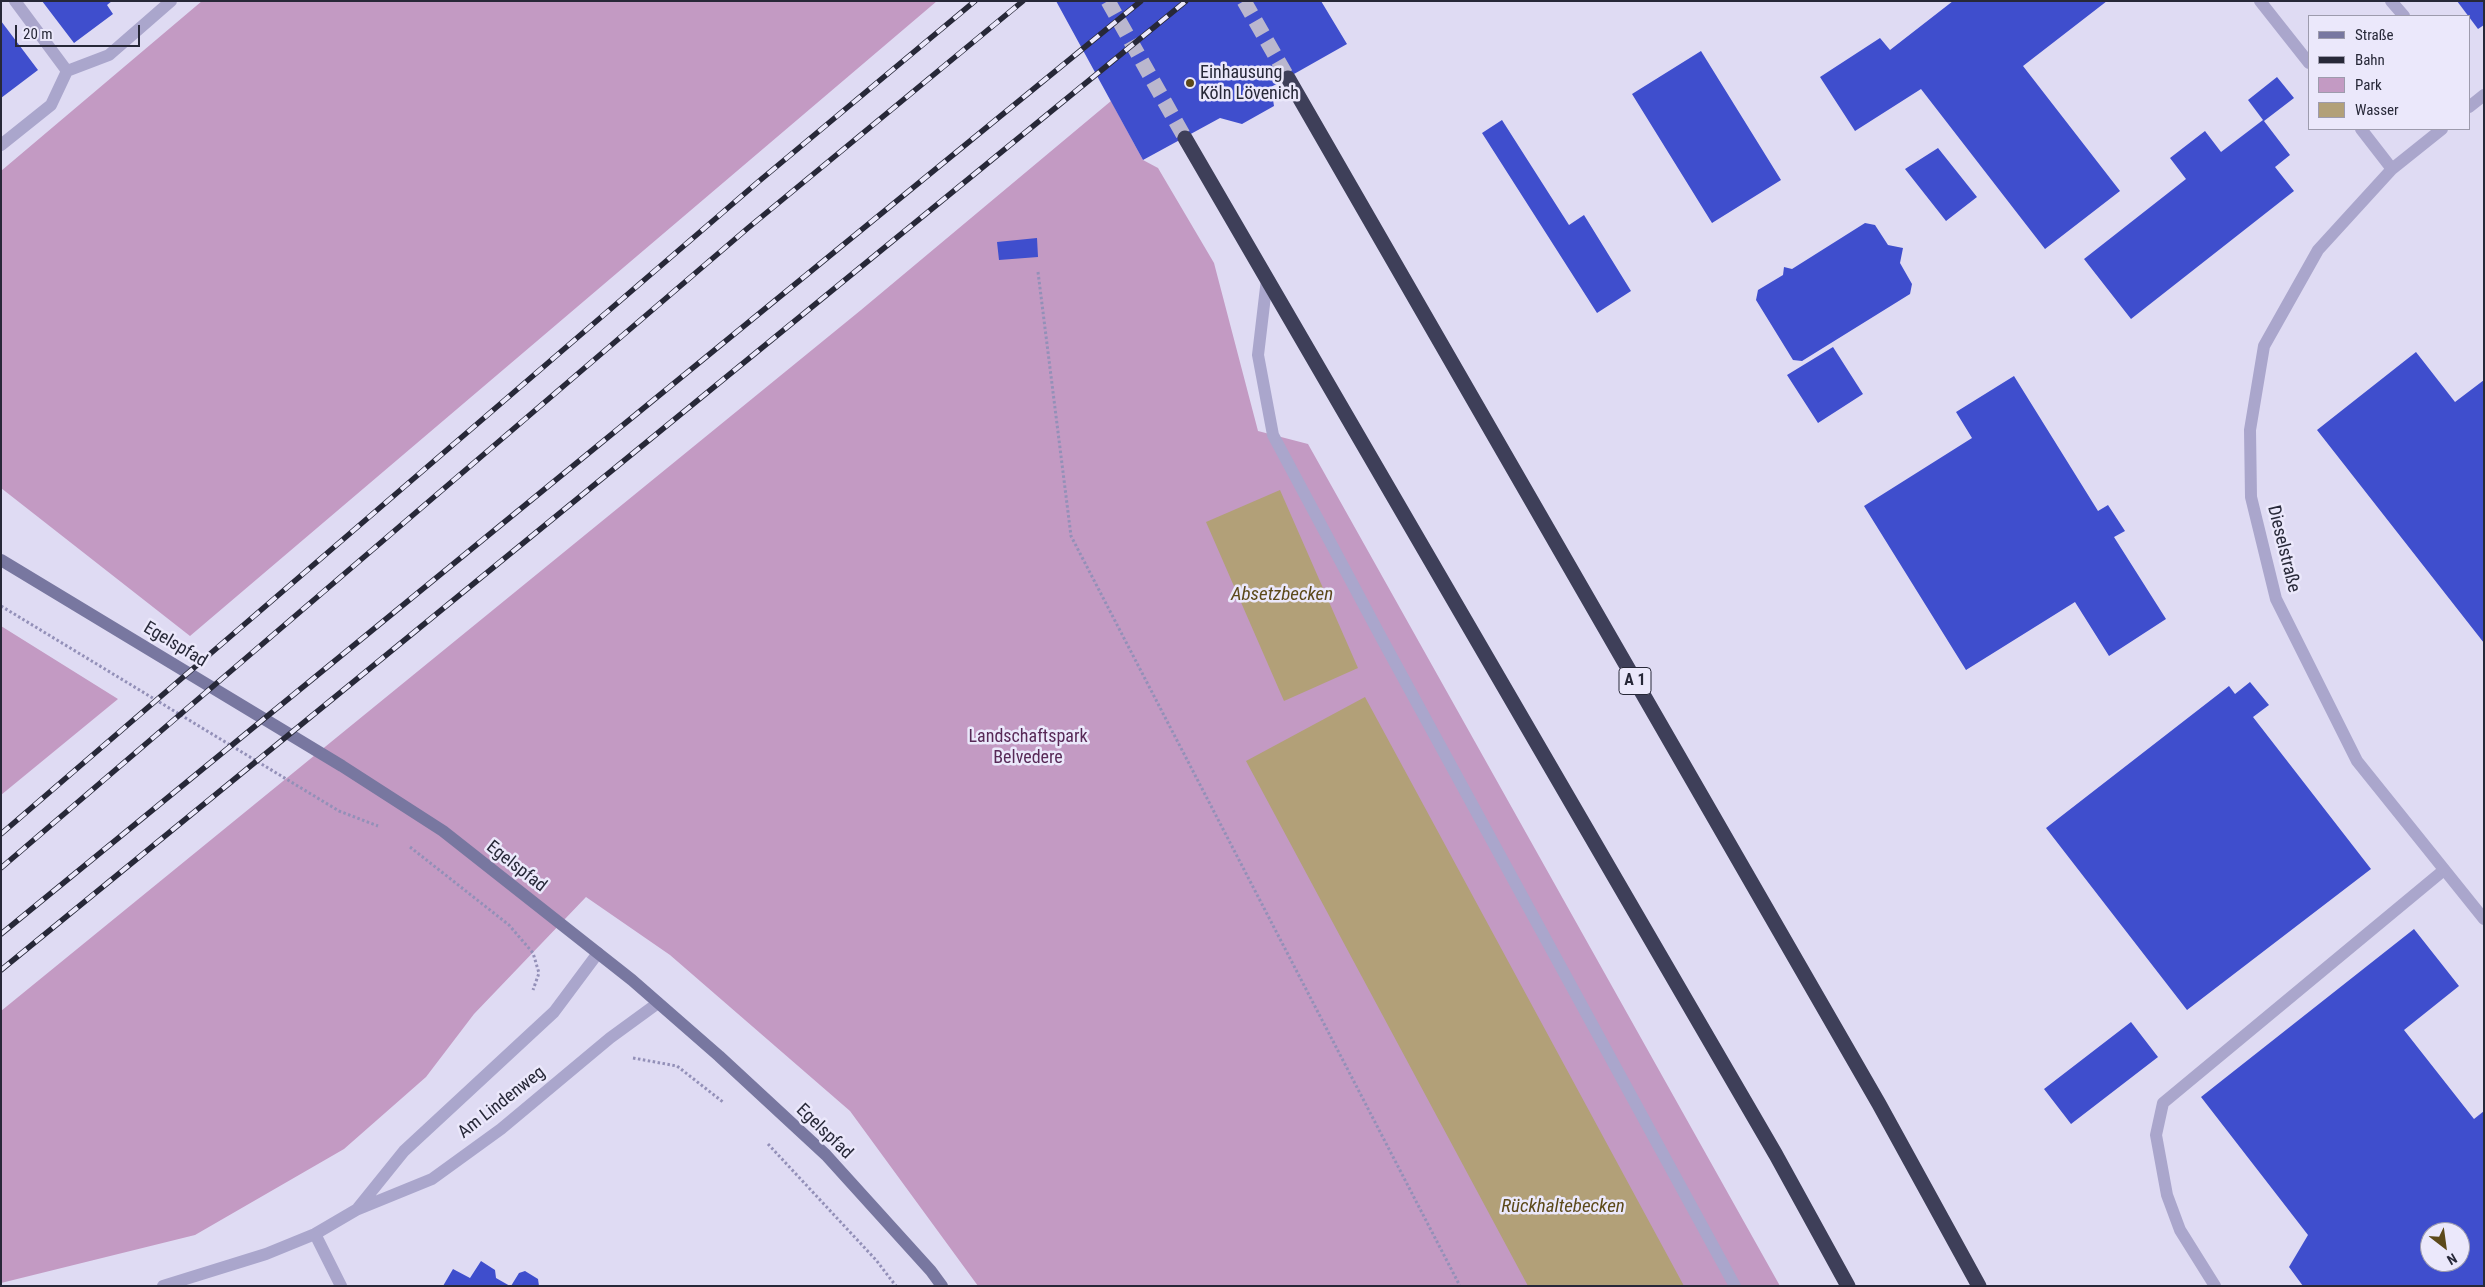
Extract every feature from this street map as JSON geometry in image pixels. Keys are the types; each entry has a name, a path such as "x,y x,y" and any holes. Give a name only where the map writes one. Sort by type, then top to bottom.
{"highway":[{"name":"A 1","path":"1288,78 1878,1104 1979,1286"},
{"path":"1185,138 1776,1155 1848,1286"}],"street":[{"path":"15,1 67,71"},
{"path":"1,145 51,105 67,71 109,55 171,1"},
{"path":"2391,1 2403,15"},
{"path":"2266,4 2308,62"},
{"path":"2470,106 2484,95"},
{"path":"2362,130 2392,169"},
{"name":"Dieselstraße","path":"2441,130 2392,169 2318,250 2264,346 2250,430 2251,498 2276,599 2356,761 2484,919"},
{"path":"1267,280 1258,355 1273,435 1377,630 1735,1286"},
{"name":"Egelspfad","path":"1,560 342,766 443,831 598,953 719,1056 826,1155 931,1271 942,1286"},
{"path":"2216,1286 2180,1230 2167,1195 2156,1135 2163,1103 2444,870"},
{"name":"Am Lindenweg","path":"356,1210 404,1151 554,1012 598,953"},
{"name":"Am Lindenweg","path":"163,1286 266,1254 315,1234 356,1210 432,1179 500,1129 596,1050 658,1003"},
{"path":"315,1234 341,1286"}],"path":[{"path":"1038,272 1071,536 1460,1286"},
{"path":"1,606 338,811 380,827"},
{"path":"404,842 509,925 533,953 538,973 532,993 554,1012"},
{"path":"596,1050 677,1066 730,1108"},
{"path":"765,1140 876,1260 896,1286"}],"green space":[{"path":"202,1 937,1 190,636 1,488 1,171"},
{"name":"Landschaftspark Belvedere","path":"1111,101 1143,160 1158,168 1214,263 1258,431 1308,444 1780,1286 978,1286 850,1111 670,955 586,897 474,1014 426,1077 344,1149 195,1235 1,1283 1,1011 861,310"},
{"path":"1,626 118,699 1,795"}],"water":[{"name":"Absetzbecken","path":"1280,490 1358,668 1284,701 1206,522"},
{"name":"Rückhaltebecken","path":"1365,697 1684,1286 1528,1286 1246,761"}],"building":[{"path":"42,1 112,1 107,5 113,14 74,43"},
{"name":"Einhausung Köln Lövenich","path":"1056,1 1321,1 1347,44 1271,87 1274,106 1242,124 1220,118 1143,160"},
{"path":"1953,1 2107,1 2023,66 2120,191 2045,249 1921,89 1855,131 1820,77 1880,38 1890,50"},
{"path":"2457,1 2484,1 2484,25 2478,29 2470,18 2470,15 2468,15"},
{"path":"1,21 38,70 1,98"},
{"path":"1701,51 1781,180 1712,223 1632,94"},
{"path":"2277,77 2294,98 2264,121 2290,155 2275,167 2294,191 2131,319 2084,259 2186,179 2170,158 2205,131 2221,152 2263,120 2248,100"},
{"path":"1502,120 1569,225 1584,215 1631,291 1597,313 1482,133"},
{"path":"1938,148 1977,197 1946,221 1905,169"},
{"path":"1865,223 1875,225 1888,245 1903,248 1900,263 1912,284 1910,294 1802,361 1793,360 1756,300 1758,290 1783,275 1784,267 1792,269"},
{"path":"1037,238 1038,257 999,260 997,242"},
{"path":"1833,347 1863,394 1818,423 1787,375"},
{"path":"2416,352 2455,402 2484,380 2484,643 2317,430"},
{"path":"2014,376 2098,511 2108,505 2125,531 2114,537 2166,619 2109,656 2075,602 1966,670 1864,506 1972,438 1956,412"},
{"path":"2250,682 2269,705 2253,717 2371,869 2187,1010 2046,828 2229,686 2235,694"},
{"path":"2414,929 2459,986 2404,1030 2474,1119 2484,1111 2484,1286 2303,1286 2289,1267 2308,1235 2201,1097"},
{"path":"2131,1022 2158,1057 2071,1124 2044,1089"},
{"path":"481,1261 495,1270 496,1278 510,1286 443,1286 453,1269 470,1278"},
{"path":"525,1271 538,1279 539,1286 511,1286 519,1273"}],"tunnel":[{"path":"1108,1 1185,138"},
{"path":"1244,1 1288,78"}],"railway":[{"path":"1,834 758,182 975,1"},
{"path":"1,868 748,228 1023,1"},
{"path":"1,934 1141,1"},
{"path":"1,970 1186,1"}],"place":[{"name":"Einhausung Köln Lövenich","path":"1190,83"}]}
